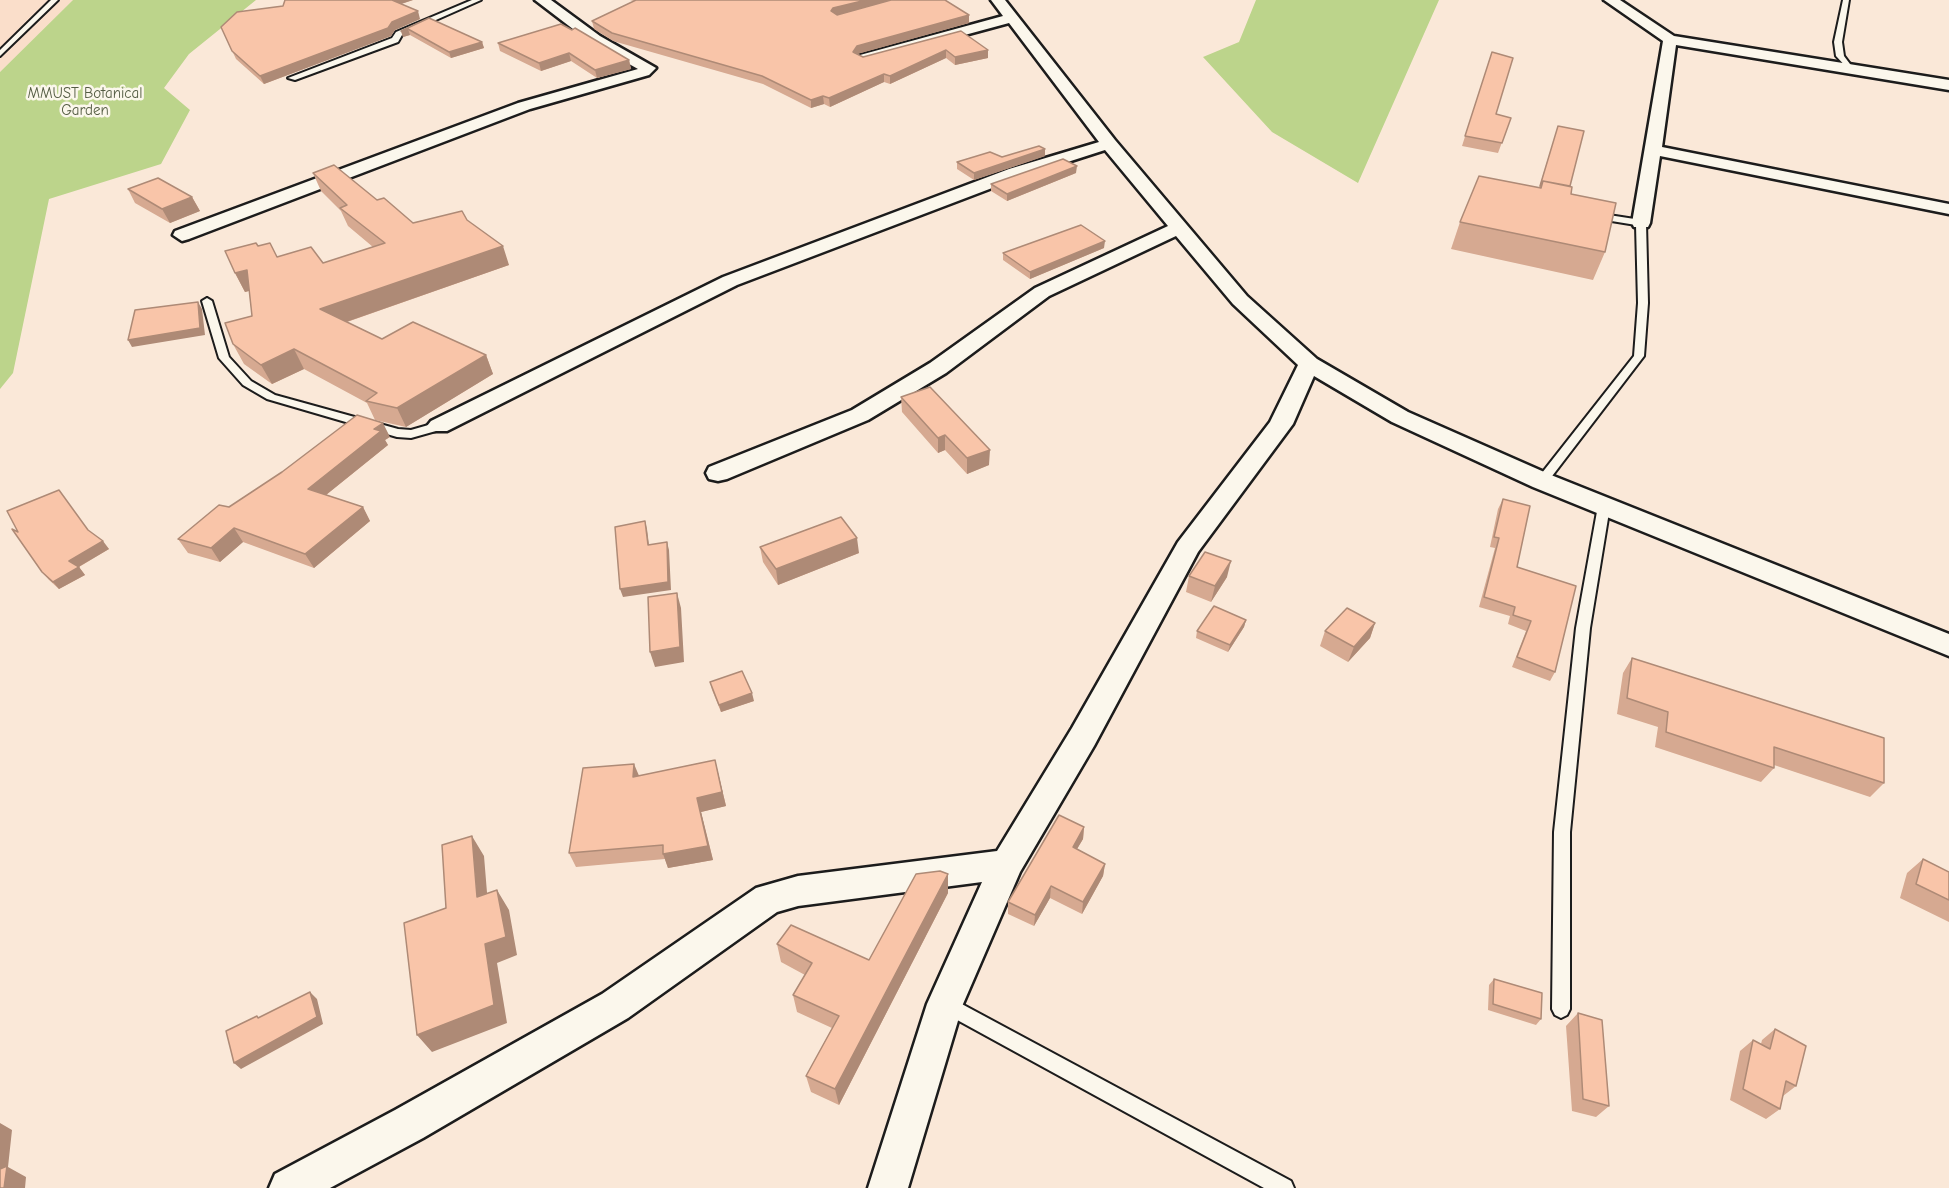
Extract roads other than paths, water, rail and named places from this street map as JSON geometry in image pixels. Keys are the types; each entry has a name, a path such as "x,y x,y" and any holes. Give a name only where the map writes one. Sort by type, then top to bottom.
{"street":[{"path":"182,235 524,106 629,78 648,68 595,39 542,0"},
{"path":"998,0 1109,144 1240,300 1308,364 1400,417 1542,481 1949,645"},
{"path":"1611,0 1670,40 1949,85"},
{"path":"863,59 1011,18"},
{"path":"1641,223 1670,40"},
{"path":"439,426 730,281 1015,173 1109,144"},
{"path":"1653,150 1949,209"},
{"path":"718,473 860,415 938,368 1042,292 1181,227"},
{"path":"888,1188 945,1004 1007,864 1083,736 1187,548 1281,424 1308,364"},
{"path":"289,1188 409,1124 615,1006 768,899 798,891 1007,864"}],"lane":[{"path":"0,54 55,0"},
{"path":"292,78 395,40 399,34 478,0"},
{"path":"1846,0 1838,42 1840,56 1849,68"},
{"path":"1542,481 1639,356 1642,303 1641,223 1586,214"},
{"path":"207,301 224,358 247,383 271,397 397,433 411,434 439,426"},
{"path":"1561,1009 1562,832 1583,628 1604,506"},
{"path":"945,1004 1284,1188"}],"park label":[{"name":"MMUST Botanical Garden","path":"85,102"}]}
